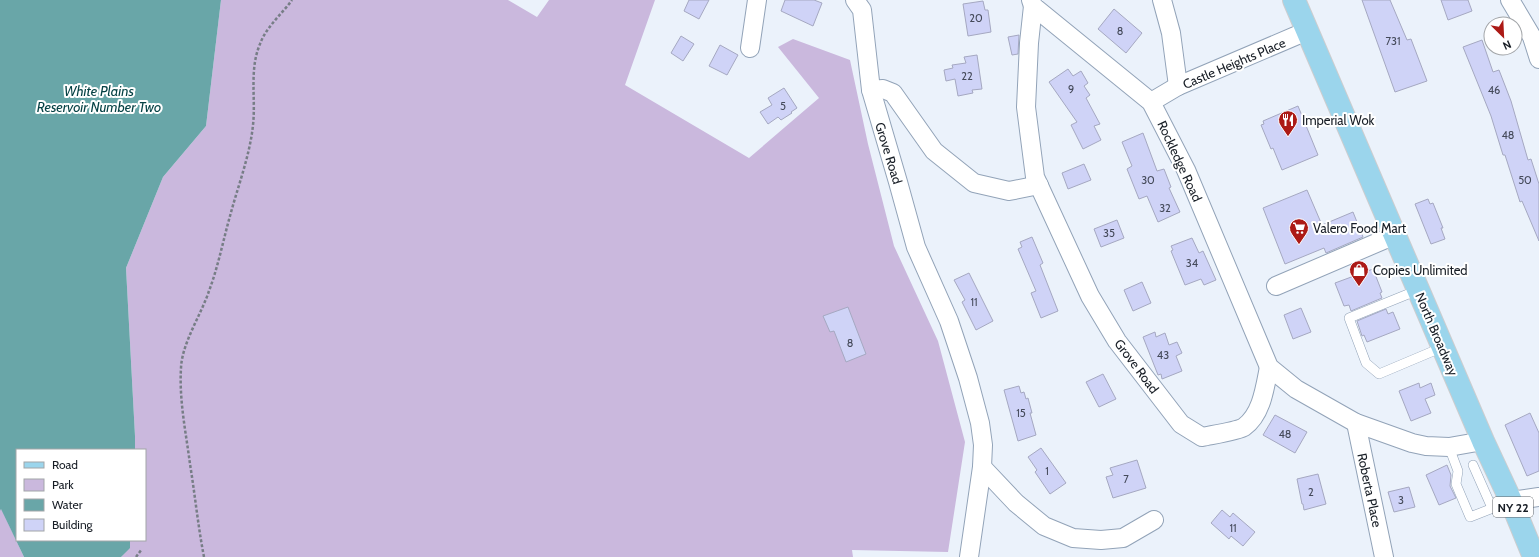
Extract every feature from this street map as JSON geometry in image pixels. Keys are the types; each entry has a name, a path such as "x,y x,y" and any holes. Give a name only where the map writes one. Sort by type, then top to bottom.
{"main road":[{"name":"North Broadway","path":"1294,0 1443,347 1482,455 1502,504 1534,557"}],"street":[{"path":"750,48 757,0"},
{"name":"Grove Road","path":"855,0 862,10 871,90 916,246 949,321 968,378 980,423 983,446 982,467 969,557"},
{"path":"1162,0 1171,33 1178,86"},
{"path":"1510,0 1532,37 1539,59"},
{"name":"Grove Road","path":"1032,3 1026,107 1035,176 1090,296 1117,341 1181,424 1202,437 1244,427 1255,415 1262,401 1269,367"},
{"name":"Rockledge Road","path":"1032,3 1156,99 1269,367"},
{"name":"Castle Heights Place","path":"1156,99 1178,86 1307,31"},
{"path":"871,90 883,89 892,93 934,151 974,182 1009,191 1039,185"},
{"path":"1276,286 1395,236"},
{"path":"1269,367 1296,389 1356,423 1412,443 1426,446 1449,447 1482,455"},
{"name":"Roberta Place","path":"1356,423 1384,557"},
{"path":"982,467 1016,503 1044,526 1073,538 1101,540 1123,538 1154,520"},
{"path":"1502,504 1539,497"}],"lane":[{"path":"1418,290 1349,318 1366,364 1379,374 1443,347"},
{"path":"1449,447 1458,471 1456,484 1470,517 1502,504"},
{"path":"1458,471 1482,455"}],"path":[{"path":"204,557 185,430 181,392 181,366 186,347 209,292 219,261 246,158 253,126 255,103 253,81 254,63 260,43 272,24 292,0"},
{"path":"136,557 142,549"}],"green space":[{"path":"221,0 508,0 537,17 549,0 655,0 625,85 749,158 819,98 778,47 793,39 850,60 868,144 894,246 938,341 965,442 948,552 852,550 853,557 121,557 129,548 130,541 146,541 146,449 135,449 126,268 163,177 206,126"},
{"path":"1,508 24,557 0,557"}],"water":[{"name":"White Plains Reservoir Number Two","path":"0,0 221,0 206,126 163,177 126,268 135,449 16,449 16,540 1,509 0,511"},
{"name":"White Plains Reservoir Number Two","path":"16,541 130,541 130,548 121,557 24,557"}],"building":[{"path":"689,0 709,0 699,19 684,11"},
{"path":"785,0 814,0 822,3 813,26 781,11"},
{"path":"1362,0 1390,0 1407,40 1411,39 1427,81 1395,92"},
{"path":"1441,0 1468,0 1472,11 1448,20"},
{"path":"983,1 985,10 988,10 991,32 968,36 963,4"},
{"path":"1114,9 1142,33 1126,53 1098,29"},
{"path":"1019,35 1018,54 1012,55 1008,37"},
{"path":"681,36 694,44 683,61 671,53"},
{"path":"1482,40 1483,56 1488,56 1493,72 1499,70 1511,101 1528,160 1531,159 1539,184 1539,241 1522,201 1520,202 1491,116 1463,47"},
{"path":"720,45 738,55 727,75 709,66"},
{"path":"977,55 982,89 972,90 973,93 958,96 955,79 946,81 944,70 953,68 952,65 966,63 964,57"},
{"path":"1068,69 1073,76 1081,71 1088,83 1084,86 1090,95 1086,98 1100,124 1094,126 1101,140 1083,149 1071,125 1077,122 1049,82"},
{"path":"784,88 797,108 781,120 778,117 768,124 760,112 772,105 768,98"},
{"name":"Imperial Wok","path":"1298,106 1318,155 1282,170 1261,125 1264,124 1263,121"},
{"path":"1143,133 1157,171 1164,169 1171,187 1169,188 1180,212 1158,222 1147,196 1139,199 1127,169 1132,166 1122,142"},
{"path":"1084,164 1091,180 1068,189 1062,173"},
{"path":"1307,190 1322,225 1353,212 1363,237 1326,253 1324,248 1285,264 1263,208"},
{"path":"1428,199 1430,204 1433,203 1443,228 1441,228 1445,239 1431,244 1415,204"},
{"path":"1117,220 1124,238 1101,247 1094,229"},
{"path":"1032,237 1043,263 1040,265 1058,311 1041,318 1031,293 1036,291 1018,249 1022,247 1020,242"},
{"path":"1192,238 1199,253 1203,251 1216,280 1204,285 1201,279 1185,285 1171,251 1173,250 1171,246"},
{"name":"Copies Unlimited","path":"1373,269 1382,292 1380,293 1382,298 1351,311 1349,305 1344,306 1335,283"},
{"path":"969,273 993,321 976,330 962,302 965,300 954,280"},
{"path":"1142,282 1151,303 1133,311 1124,290"},
{"path":"848,307 866,354 846,362 834,331 830,332 823,316"},
{"path":"1301,308 1311,332 1293,339 1284,315"},
{"path":"1386,309 1388,314 1393,312 1400,329 1367,342 1364,335 1362,336 1357,321"},
{"path":"1155,332 1156,337 1165,333 1169,345 1177,342 1182,353 1176,356 1182,371 1162,379 1161,374 1158,375 1143,337"},
{"path":"1103,374 1116,399 1099,407 1086,382"},
{"path":"1419,383 1420,388 1431,383 1435,395 1425,399 1431,413 1411,421 1399,391"},
{"path":"1019,386 1021,393 1024,392 1026,399 1028,398 1032,413 1030,413 1036,435 1018,441 1004,390"},
{"path":"1530,413 1539,433 1539,471 1527,476 1505,425"},
{"path":"1275,415 1307,432 1295,453 1263,435"},
{"path":"1041,448 1066,483 1050,494 1035,472 1037,470 1028,457"},
{"path":"1137,460 1146,488 1113,498 1106,477 1113,475 1110,468"},
{"path":"1447,465 1451,475 1450,486 1456,498 1439,505 1426,475"},
{"path":"1318,474 1326,504 1304,510 1297,479"},
{"path":"1409,487 1415,507 1394,512 1388,492"},
{"path":"1222,510 1230,517 1233,513 1255,532 1243,546 1231,536 1229,539 1211,523"}],"place":[{"name":"Imperial Wok","path":"1288,137"},
{"name":"Valero Food Mart","path":"1299,245"},
{"name":"Copies Unlimited","path":"1359,287"}]}
